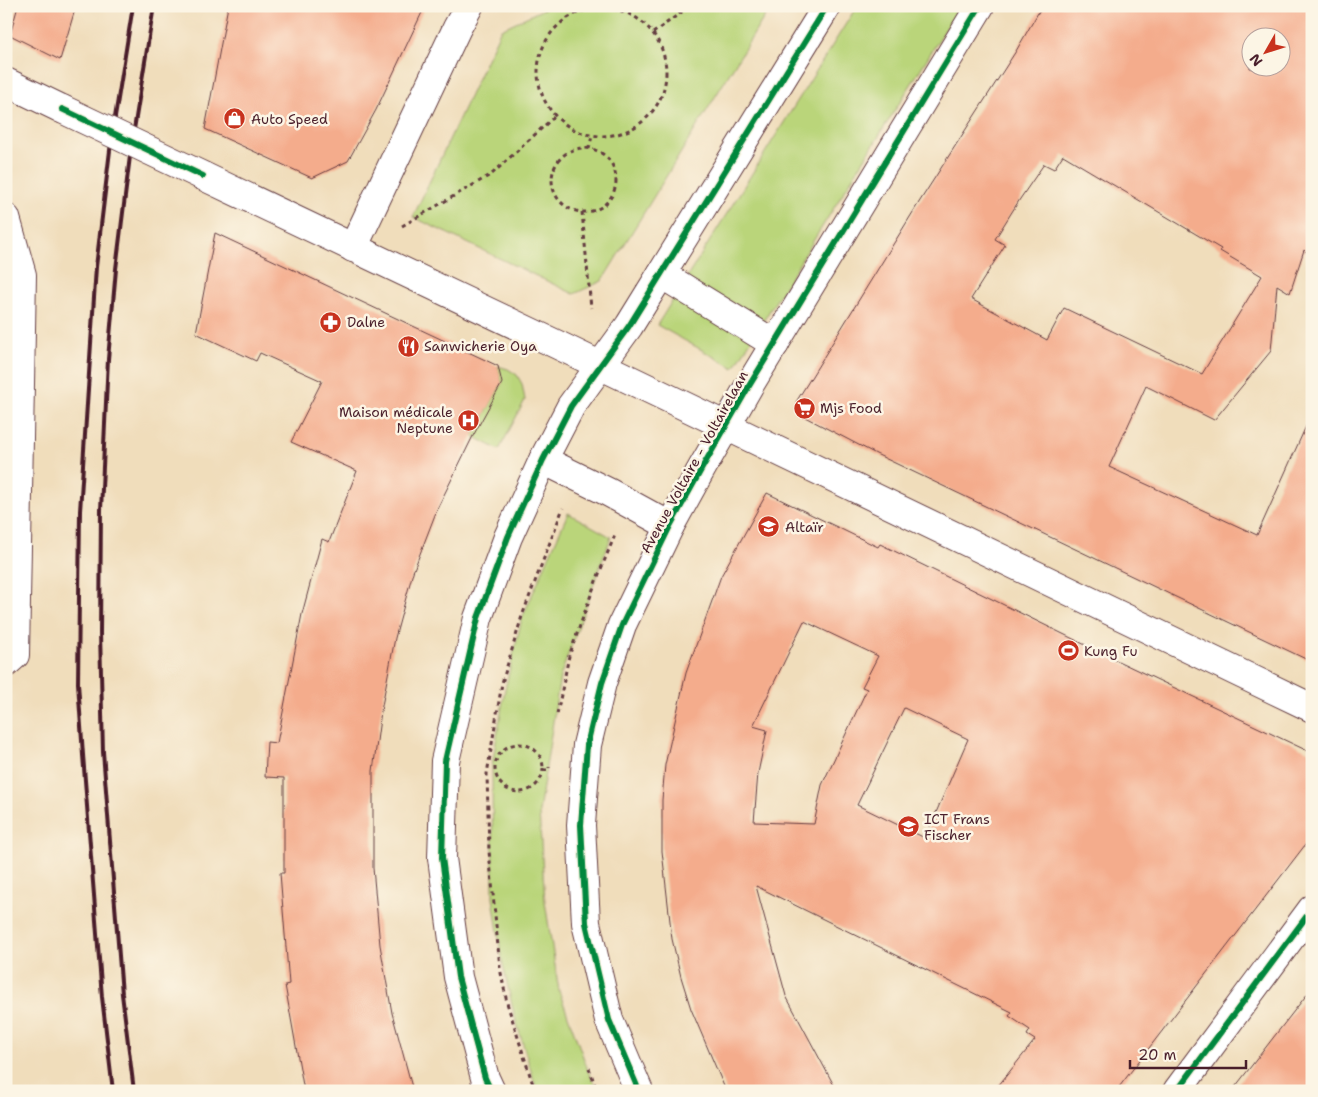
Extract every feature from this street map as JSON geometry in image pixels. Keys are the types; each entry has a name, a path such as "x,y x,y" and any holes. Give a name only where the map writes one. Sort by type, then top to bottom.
{"street":[{"path":"353,248 457,28 470,6"},
{"path":"491,1091 485,1078 458,977 442,858 445,761 478,618 508,537 543,460 571,406 629,326 827,6"},
{"name":"Avenue Voltaire - Voltairelaan","path":"639,1091 609,1020 586,923 581,825 587,745 602,684 622,625 670,526 775,344 980,6"},
{"path":"9,91 62,109 1312,708"},
{"path":"6,218 22,275 15,655 6,662"},
{"path":"661,274 775,344"},
{"name":"Avenue Voltaire - Voltairelaan","path":"543,460 608,492 670,526"},
{"path":"1177,1091 1312,909"}],"path":[{"path":"570,6 573,14"},
{"path":"653,33 690,6"},
{"path":"604,7 624,11 642,21 653,33 664,55 666,75 662,95 652,113 637,126 618,135 592,136 572,129 555,116 541,93 537,77 538,60 544,44 553,29 565,18 584,10 604,7"},
{"path":"396,223 402,226 492,174 555,116"},
{"path":"589,149 592,136"},
{"path":"574,149 589,149 599,152 609,160 615,171 616,184 612,196 604,205 593,211 582,212 570,209 561,202 554,193 552,180 554,166 562,156 574,149"},
{"path":"582,212 591,308"},
{"path":"535,1091 508,1003 500,968 489,851 487,774 502,683 522,616 565,502"},
{"path":"517,743 530,745 539,754 543,766 541,778 532,788 520,792 508,790 498,781 494,769 495,764 497,757 506,747 517,743"},
{"path":"489,763 495,764"}],"green space":[{"path":"550,6 771,6 602,281 574,294 413,217 501,29"},
{"path":"857,6 960,6 734,368 657,325"},
{"path":"498,366 508,369 517,375 522,384 525,400 499,450 473,436 502,383"},
{"path":"568,513 611,537 560,677 539,812 545,902 559,991 589,1073 599,1091 537,1091 514,1014 502,960 493,898 492,765 505,689 522,618"}],"building":[{"path":"18,6 76,6 60,60 10,35"},
{"path":"228,6 425,6 376,110 348,161 312,178 205,129"},
{"path":"1042,6 1312,6 1312,257 1304,250 1290,293 1277,285 1271,351 1214,420 1146,386 1109,467 1257,535 1312,413 1312,662 876,454 803,416 796,402 918,204 1016,51","holes":["1063,155 1221,249 1220,251 1262,276 1202,374 1064,308 1047,340 971,299 1005,245 995,239 1020,199 1044,164 1054,169"]},
{"path":"215,233 498,366 502,383 438,507 413,572 395,638 381,711 373,771 373,868 380,945 392,1013 413,1091 304,1091 285,985 289,984 280,873 284,873 284,778 265,777 267,742 277,743 302,614 322,539 329,542 357,471 291,442 322,381 260,353 256,361 196,333"},
{"path":"767,493 878,547 880,544 1120,662 1312,753 1312,836 1116,1091 994,1091 1035,1040 1027,1035 1030,1030 1009,1016 1012,1012 756,886 786,996 837,1091 726,1091 691,1009 681,977 672,939 662,851 662,800 665,765 686,673 721,576","holes":["804,621 878,656 862,687 867,689 822,785 814,824 754,822 758,773 767,730 753,726","904,708 968,739 925,838 857,805"]},
{"path":"1312,988 1312,1091 1232,1091 1273,1038"}],"railway":[{"path":"113,1091 102,997 78,683 80,511 96,267 111,142 133,6"},
{"path":"134,1091 122,994 103,752 100,633 101,510 108,359 116,269 131,148 154,6"}],"cycle path":[{"path":"491,1091 485,1078 458,977 442,858 445,761 478,618 508,537 543,460 571,406 629,326 827,6"},
{"path":"639,1091 609,1020 586,923 581,825 587,745 602,683 622,625 670,526 702,468 749,386 980,6"},
{"path":"62,109 203,176"},
{"path":"1177,1091 1312,909"}],"place":[{"name":"Auto Speed","path":"235,119"},
{"name":"Dalne","path":"331,322"},
{"name":"Sanwicherie Oya","path":"408,346"},
{"name":"Mjs Food","path":"804,408"},
{"name":"Maison médicale Neptune","path":"469,420"},
{"name":"Altaïr","path":"769,527"},
{"name":"Kung Fu","path":"1068,651"},
{"name":"ICT Frans Fischer","path":"908,827"}]}
